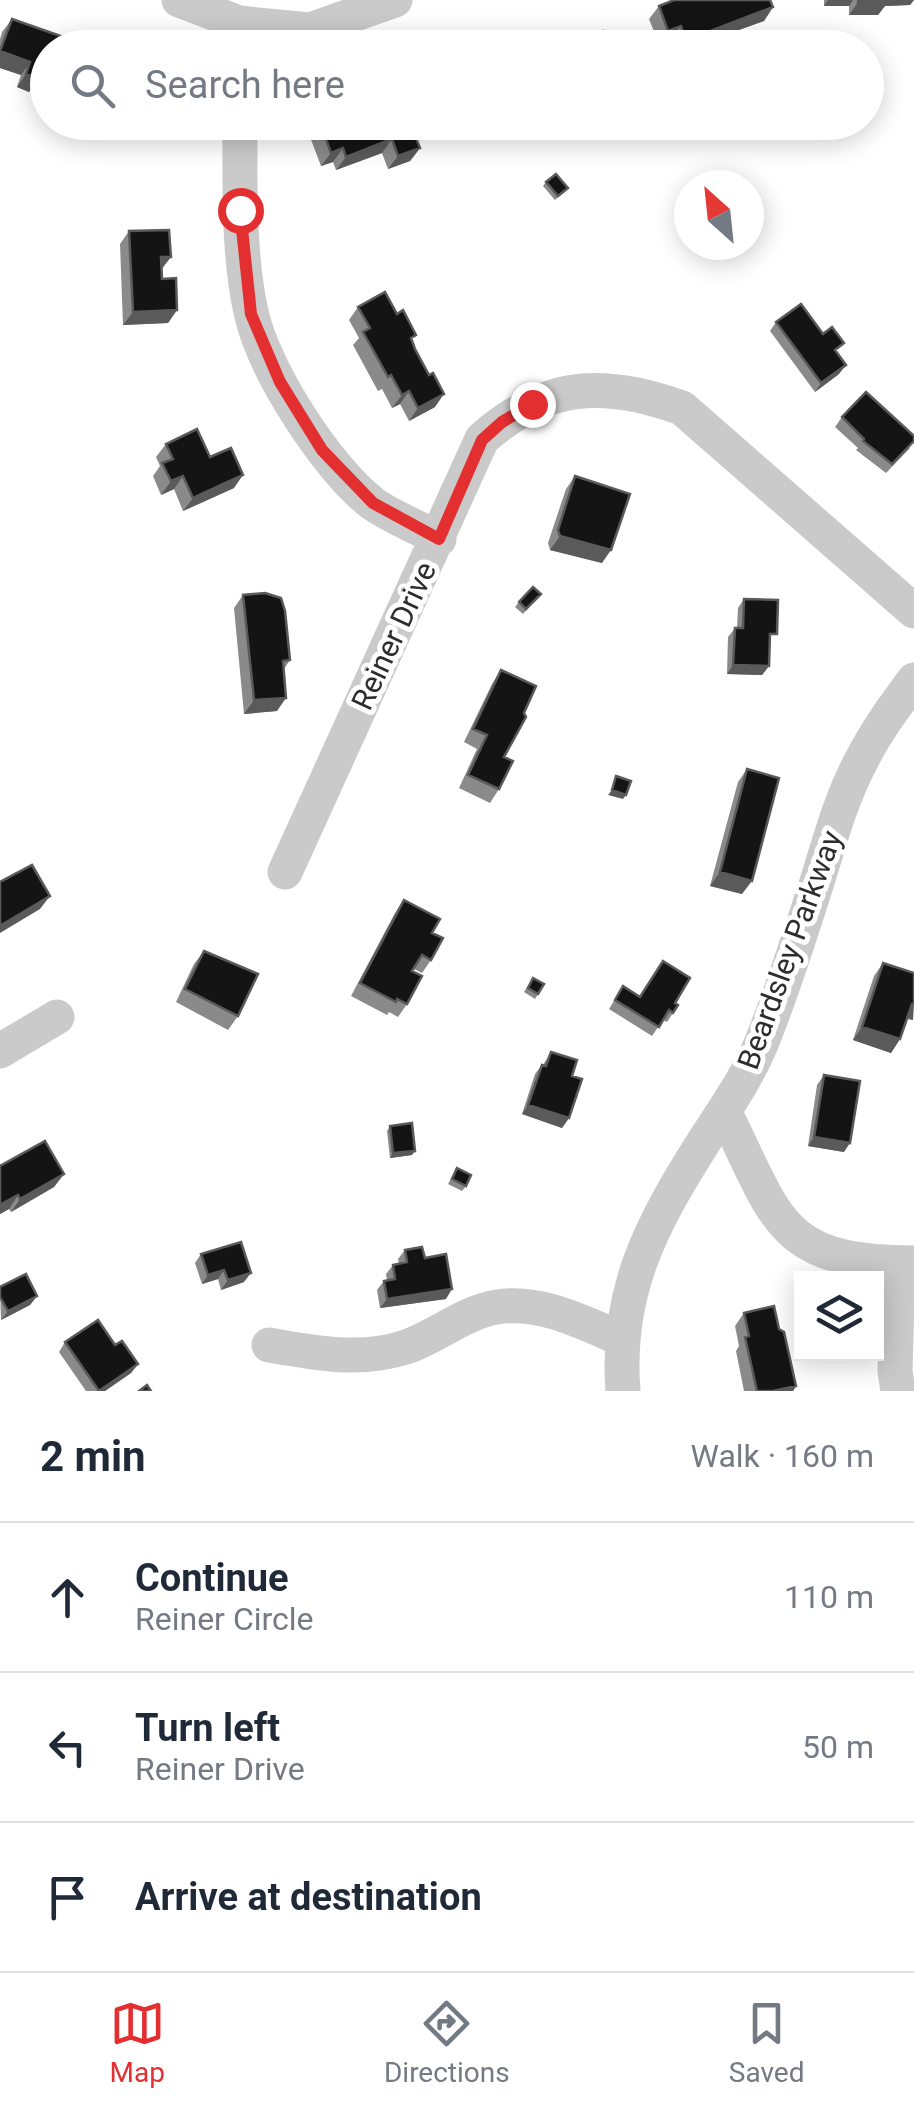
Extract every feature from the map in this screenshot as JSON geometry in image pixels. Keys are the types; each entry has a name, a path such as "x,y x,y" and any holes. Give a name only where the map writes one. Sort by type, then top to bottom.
{"street":[{"path":"178,0 230,30"},
{"path":"310,30 395,0"},
{"path":"240,140 240,210 251,314 280,382 322,450 373,503 439,539"},
{"name":"Reiner Drive","path":"285,872 482,440 532,404 571,392 614,388 682,408 914,611"},
{"name":"Beardsley Parkway","path":"623,1391 622,1339 642,1252 668,1199 725,1112 760,1047 858,766 882,723 914,680"},
{"path":"0,1051 57,1017"},
{"path":"725,1112 779,1220 792,1235 831,1255 870,1263 906,1263 894,1371 898,1391"},
{"path":"269,1346 359,1356 405,1348 496,1306 558,1312 622,1339"}],"building":[{"path":"674,0 770,0 773,7 713,30 682,30 681,26 668,30 659,6"},
{"path":"12,19 43,30 30,30 30,62 0,51"},
{"path":"326,140 389,140 346,157 343,148 331,153"},
{"path":"392,140 417,140 420,148 398,156"},
{"path":"556,174 568,188 558,196 546,182"},
{"path":"169,230 171,257 161,257 162,279 176,278 177,310 133,312 129,231"},
{"path":"385,292 397,314 403,310 416,335 411,338 415,349 444,394 418,408 409,391 402,395 391,375 388,377 363,332 370,328 358,307"},
{"path":"801,304 823,334 832,327 844,343 835,350 846,365 821,383 776,322"},
{"path":"866,392 914,436 914,441 892,464 863,441 842,417"},
{"path":"197,429 210,457 231,448 243,475 193,498 183,476 171,481 162,463 173,459 166,444"},
{"path":"575,476 630,494 611,550 560,536 558,530"},
{"path":"533,587 541,594 526,609 519,602"},
{"path":"265,593 281,598 290,660 283,661 286,698 254,700 243,595"},
{"path":"744,599 778,600 777,634 770,634 769,666 733,665 735,628 743,628"},
{"path":"501,670 536,686 524,713 526,717 504,757 513,761 499,789 468,775 487,735 473,729"},
{"path":"747,769 779,778 752,881 720,872"},
{"path":"616,776 631,781 626,795 612,790"},
{"path":"32,865 50,896 0,926 0,882"},
{"path":"404,900 440,919 432,933 443,938 431,960 422,955 412,971 422,976 407,1004 360,983"},
{"path":"204,951 258,974 238,1016 185,989"},
{"path":"663,961 690,978 673,1013 669,1010 659,1027 615,1000 623,986 640,997"},
{"path":"883,963 914,973 914,1004 900,1039 862,1027"},
{"path":"533,978 544,984 538,994 528,988"},
{"path":"551,1052 577,1060 572,1076 582,1079 569,1118 528,1105 542,1065 546,1066"},
{"path":"824,1075 860,1081 850,1143 814,1137"},
{"path":"412,1123 415,1151 393,1153 390,1126"},
{"path":"45,1141 64,1174 20,1199 18,1195 0,1205 0,1166"},
{"path":"457,1168 471,1175 466,1186 452,1179"},
{"path":"241,1242 251,1273 228,1280 224,1270 208,1275 201,1254"},
{"path":"422,1247 425,1258 446,1254 452,1289 387,1299 384,1281 395,1279 393,1265 407,1262 405,1250"},
{"path":"26,1274 37,1296 8,1311 0,1297 0,1287"},
{"path":"774,1306 796,1386 757,1391 744,1313"},
{"path":"98,1320 115,1345 122,1341 138,1364 99,1391 65,1342"}],"route":[{"path":"240,210 251,314 280,382 322,450 373,503 439,539 482,440 532,404"}]}
